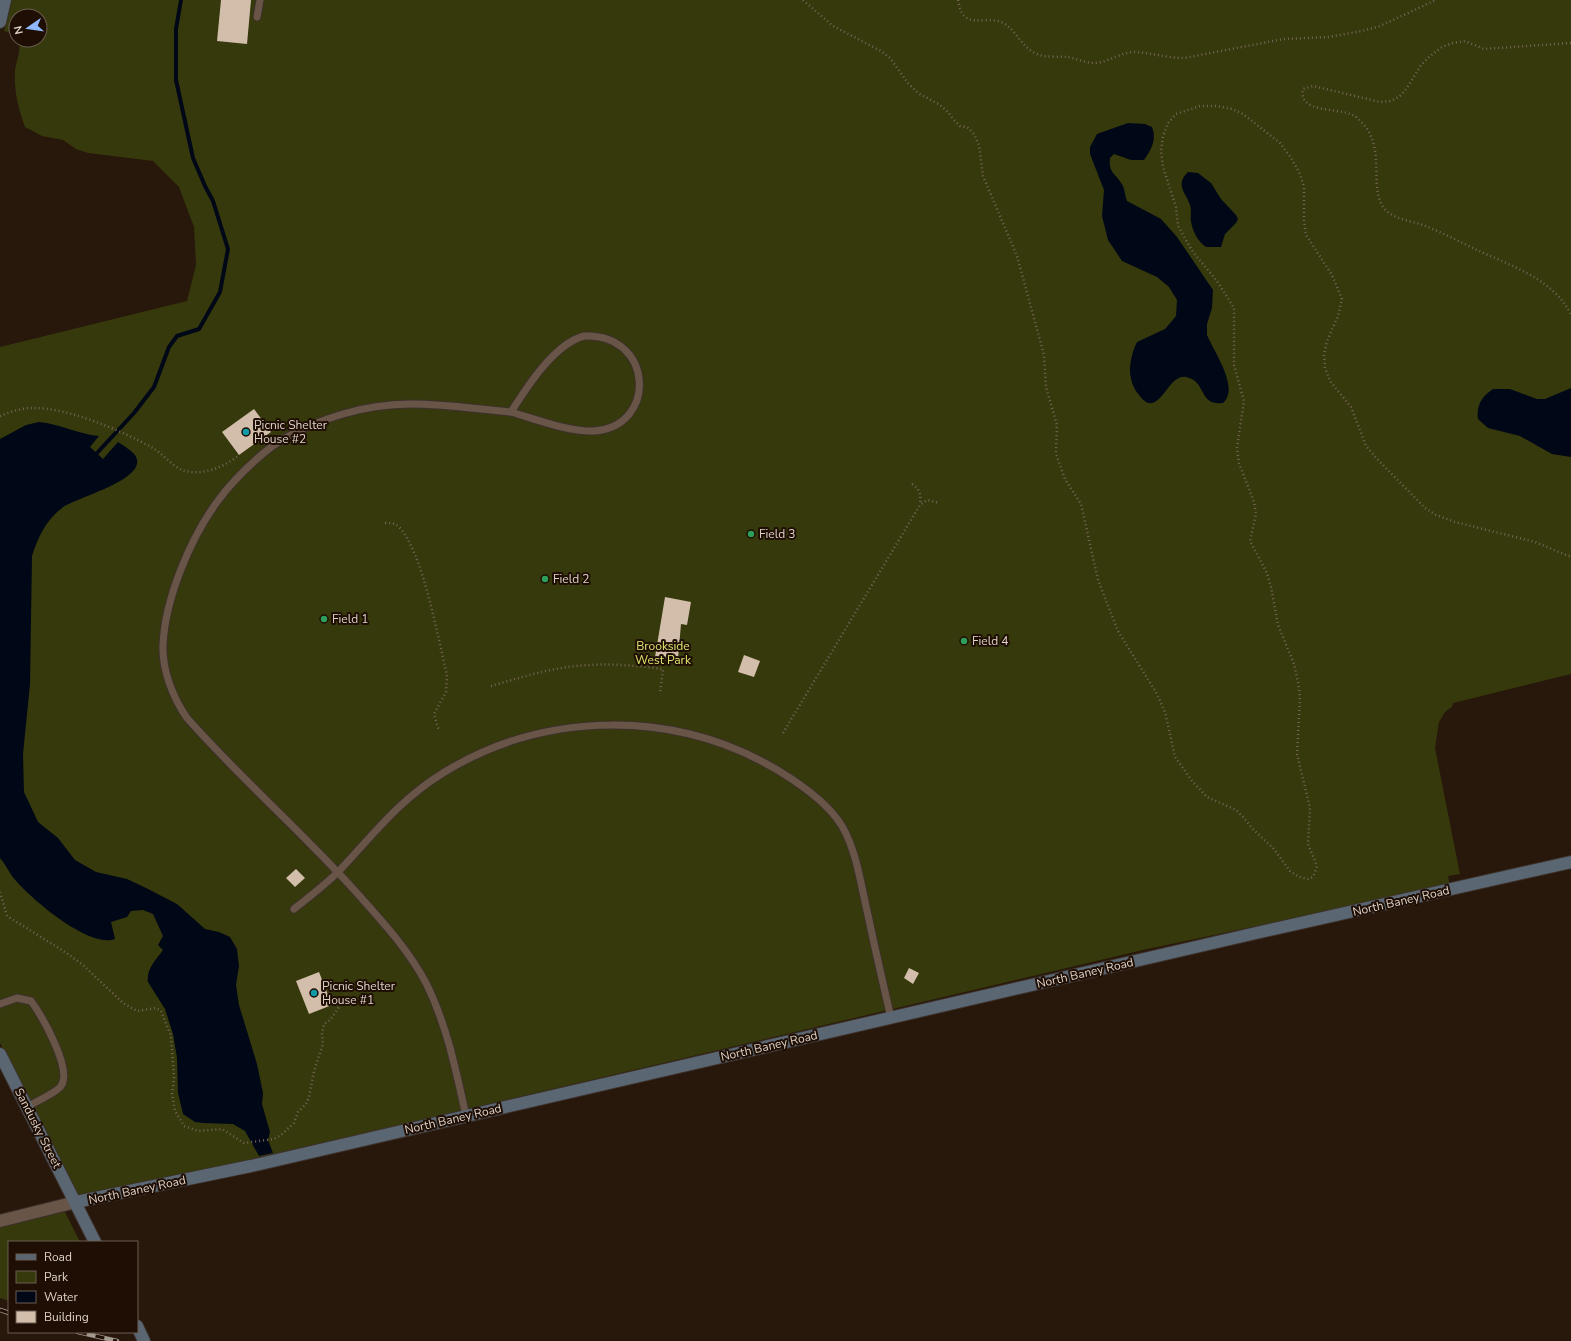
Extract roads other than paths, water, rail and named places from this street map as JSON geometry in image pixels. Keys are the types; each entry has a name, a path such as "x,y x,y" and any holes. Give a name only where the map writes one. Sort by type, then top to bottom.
{"street":[{"path":"0,22 5,0"},
{"name":"North Baney Road","path":"76,1202 251,1166 1571,862"},
{"name":"Sandusky Street","path":"0,1054 95,1241"},
{"path":"0,1221 76,1202"},
{"path":"138,1328 144,1341"}],"lane":[{"path":"257,17 260,0"},
{"path":"466,1116 451,1052 440,1015 426,983 390,929 338,872 198,731 179,706 164,662 163,645 173,592 197,536 216,503 238,478 265,452 292,435 343,414 372,407 424,403 511,412 582,430 594,431 613,426 625,419 634,406 639,396 639,383 634,360 621,345 612,340 593,336 577,338 566,345 547,363 511,412"},
{"path":"294,909 338,872 376,828 400,806 436,778 478,754 541,732 588,726 646,726 688,733 728,746 769,765 790,778 819,800 841,825 854,856 891,1018"},
{"path":"0,1004 17,998 31,1001 57,1049 63,1066 65,1077 61,1086 27,1107"}],"water":[{"path":"1128,123 1145,124 1152,127 1154,141 1151,149 1144,160 1131,160 1114,154 1110,158 1110,167 1123,186 1127,201 1161,219 1177,237 1213,290 1212,308 1207,324 1207,335 1220,360 1227,379 1229,388 1223,403 1215,403 1210,401 1193,379 1186,377 1179,378 1173,382 1158,400 1152,403 1146,402 1139,395 1133,384 1130,364 1137,342 1165,329 1176,316 1177,300 1169,287 1157,277 1122,261 1108,240 1102,216 1104,190 1090,154 1090,147 1097,134"},
{"path":"1188,172 1198,173 1211,183 1221,199 1238,219 1225,234 1221,247 1206,247 1200,242 1194,232 1191,221 1191,207 1182,185 1182,181"},
{"path":"1571,388 1571,457 1552,454 1520,436 1488,428 1478,419 1478,410 1483,398 1493,389 1510,389 1537,399 1545,399"},
{"path":"39,422 99,436 90,447 103,459 118,442 135,455 137,464 132,472 123,479 62,508 47,523 34,549 32,556 30,684 23,754 24,792 38,822 58,838 75,860 96,872 127,879 146,888 177,904 205,929 219,932 230,937 237,949 239,966 236,985 239,1005 257,1064 263,1093 262,1104 270,1132 268,1140 273,1153 259,1156 245,1131 233,1124 195,1122 183,1114 178,1093 177,1058 173,1034 165,1009 148,982 150,969 163,950 158,945 163,936 153,914 143,910 131,911 127,917 111,922 115,939 104,940 90,936 59,919 31,896 12,876 0,858 0,439 26,425"}],"waterway":[{"path":"97,453 134,413 154,387 169,347 177,336 199,329 220,292 228,249 213,201 193,158 176,80 176,29 181,0"}],"railway":[{"path":"0,1310 8,1313"},
{"path":"82,1333 117,1341"}],"place":[{"name":"Picnic Shelter House #2","path":"246,432"},
{"name":"Field 3","path":"751,534"},
{"name":"Field 2","path":"545,579"},
{"name":"Field 1","path":"324,619"},
{"name":"Field 4","path":"964,641"},
{"name":"Picnic Shelter House #1","path":"314,993"}],"park label":[{"name":"Brookside West Park","path":"663,653"}]}
